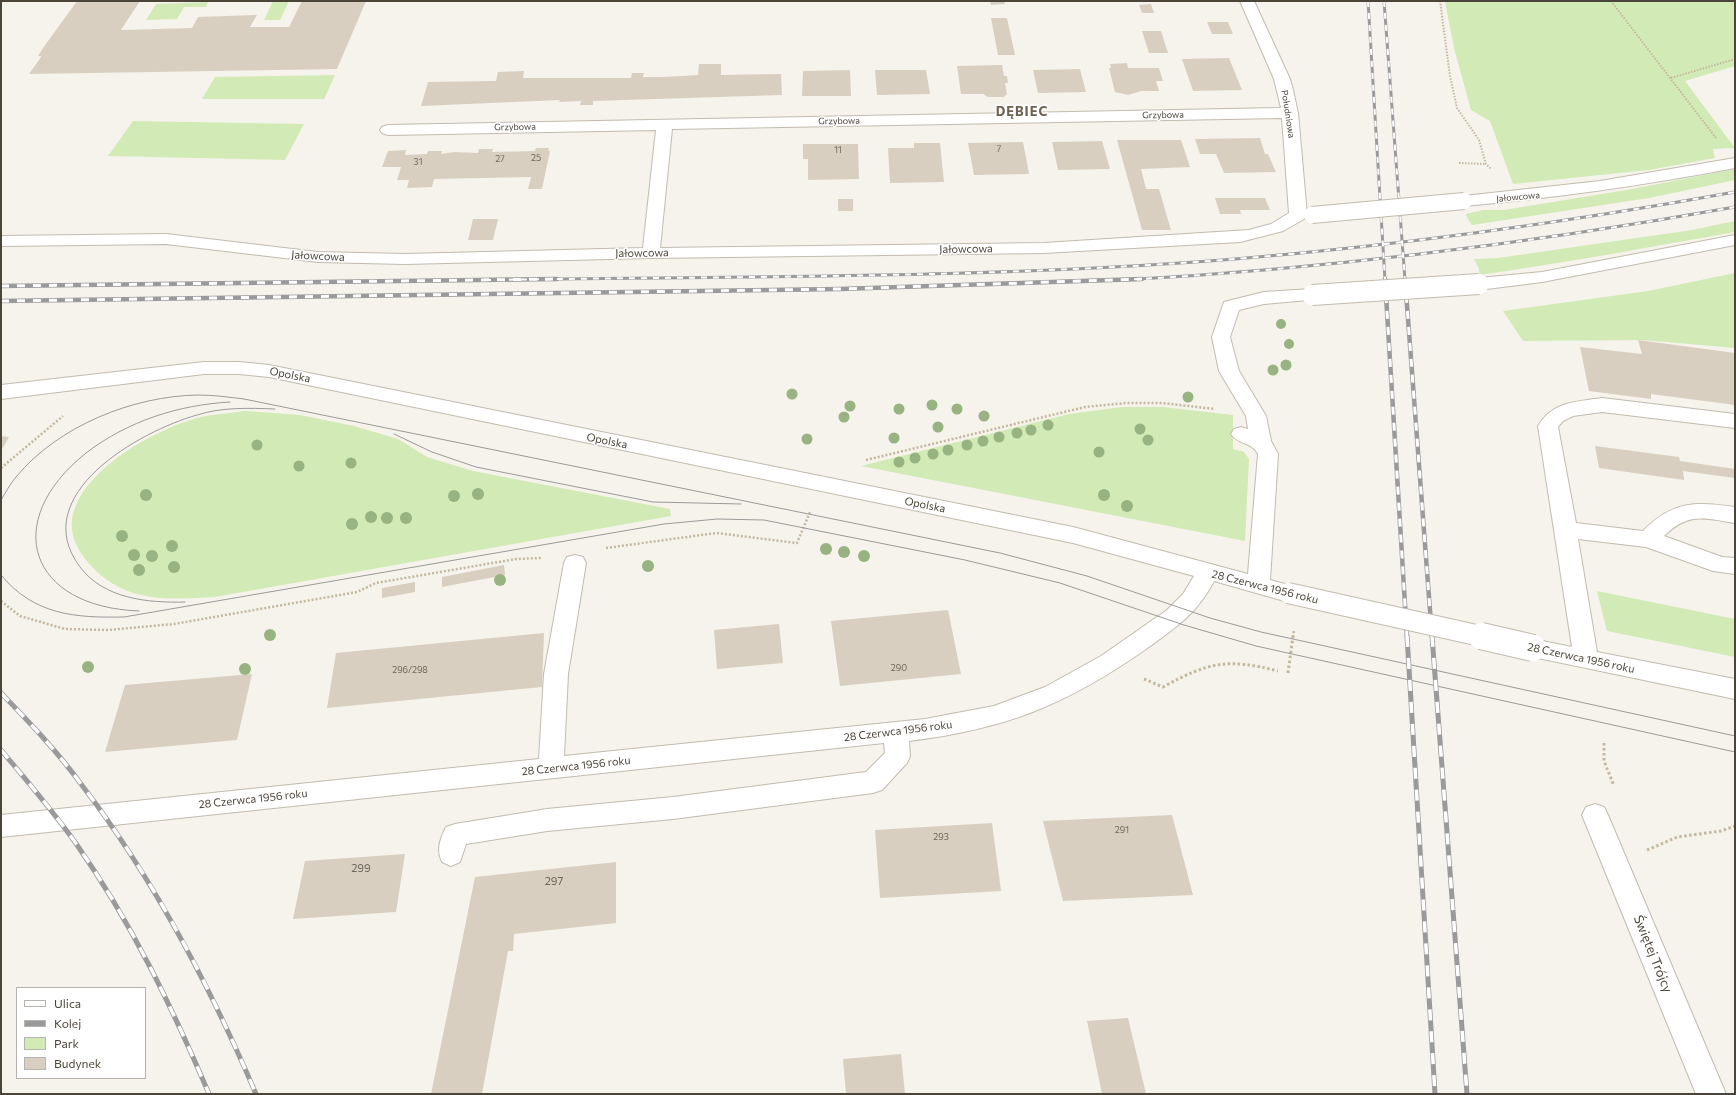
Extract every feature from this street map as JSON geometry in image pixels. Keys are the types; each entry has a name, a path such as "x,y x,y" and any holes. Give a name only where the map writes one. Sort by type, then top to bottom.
{"street":[{"name":"Południowa","path":"1247,1 1282,79 1290,113 1305,215"},
{"name":"Grzybowa","path":"388,130 1290,113"},
{"path":"651,253 665,124"},
{"name":"Jałowcowa","path":"1,241 166,240 318,257 405,259 651,253 1044,248 1240,236 1271,231 1305,215 1464,201 1520,198 1646,180 1735,163"},
{"path":"1258,586 1268,454 1261,443 1256,416 1230,371 1221,337 1231,306 1264,298 1479,284 1542,276 1735,240"},
{"name":"Opolska","path":"1,392 204,368 254,369 1073,535 1208,571"},
{"path":"1586,659 1548,426 1556,416 1569,410 1602,405 1735,421"},
{"path":"1241,434 1261,443"},
{"path":"1648,539 1665,521 1680,513 1695,510 1735,515"},
{"path":"1566,530 1648,539 1721,565 1735,566"},
{"path":"551,769 556,674 575,558"},
{"name":"28 Czerwca 1956 roku","path":"1,826 551,769 953,724 1014,710 1059,691 1109,663 1177,613 1190,601 1208,571 1258,586 1288,593 1534,648 1735,689"},
{"path":"452,854 455,835 547,820 674,808 873,782 898,756 895,731"},
{"name":"Świętej Trójcy","path":"1596,815 1711,1094"}],"path":[{"path":"1440,1 1450,76 1457,108 1479,140 1486,164 1520,198"},
{"path":"1611,1 1671,78 1718,142"},
{"path":"1671,78 1735,59"},
{"path":"1459,163 1486,164"},
{"path":"859,462 1085,407 1126,403 1162,403 1246,412 1256,416"},
{"path":"1,468 67,413"},
{"path":"1,601 20,616 65,629 108,630 174,624 357,592 376,583 516,559 575,558 716,533 797,543 812,508"},
{"path":"1109,663 1163,687 1201,668 1228,663 1241,663 1278,671"},
{"path":"1604,743 1604,760"},
{"path":"1614,859 1651,849 1677,837 1721,831 1735,826"}],"green space":[{"path":"273,1 289,1 280,20 264,20"},
{"path":"1445,1 1735,1 1735,66 1685,81 1735,148 1713,149 1715,158 1649,170 1513,184 1490,121 1471,110 1454,48"},
{"path":"208,2 206,7 184,7 177,19 146,20 156,4"},
{"path":"335,75 324,99 202,99 215,77"},
{"path":"133,121 304,124 285,160 108,156"},
{"path":"1735,169 1735,180 1649,198 1472,225 1466,214 1483,210 1504,210 1632,189"},
{"path":"1735,221 1735,232 1607,255 1479,275 1479,269 1474,259 1498,258 1692,230"},
{"path":"1735,273 1735,348 1643,340 1523,341 1503,311 1648,291"},
{"path":"1122,407 1163,407 1233,415 1233,449 1244,452 1249,459 1245,541 861,466 1069,414"},
{"path":"246,411 300,415 354,426 398,439 427,457 473,471 670,509 671,516 215,597 178,599 144,596 114,584 100,574 86,560 80,551 72,531 72,520 78,502 89,484 104,468 123,454 143,441 163,431 201,417"},
{"path":"1597,591 1735,619 1735,657 1607,631"}],"building":[{"path":"77,1 140,1 121,30 192,28 198,17 255,15 257,15 250,27 289,27 302,1 366,1 337,69 29,74 41,57 38,56 43,48"},
{"path":"990,1 1004,1 1005,4 991,5"},
{"path":"1151,4 1154,13 1142,13 1139,5"},
{"path":"991,18 1007,18 1015,55 998,55"},
{"path":"1207,22 1228,22 1233,34 1212,34"},
{"path":"1142,31 1161,31 1168,53 1149,53"},
{"path":"1229,58 1242,90 1193,91 1182,59"},
{"path":"1127,63 1128,68 1159,68 1163,81 1156,81 1159,91 1141,91 1128,95 1115,92 1109,68 1111,68 1110,64"},
{"path":"699,64 721,64 721,75 781,74 782,95 593,101 593,105 580,105 581,101 559,102 560,100 421,106 428,82 496,81 498,72 524,71 523,78 631,78 632,73 644,73 643,77 698,75"},
{"path":"1002,65 1004,76 1007,76 1008,83 1005,83 1007,94 1004,97 988,97 983,94 961,94 957,66"},
{"path":"1080,69 1086,92 1038,93 1033,70"},
{"path":"850,70 851,96 802,96 803,71"},
{"path":"875,70 926,70 930,94 877,95"},
{"path":"1260,138 1265,154 1268,154 1276,172 1224,173 1216,154 1200,154 1195,139"},
{"path":"1117,140 1181,140 1190,167 1141,169 1146,189 1159,189 1171,230 1142,230"},
{"path":"1102,141 1110,169 1058,170 1052,142"},
{"path":"1023,142 1029,174 974,175 968,143"},
{"path":"914,143 940,143 944,182 890,183 888,148 914,148"},
{"path":"803,144 858,144 859,179 808,180 808,159 803,159"},
{"path":"536,148 549,148 548,151 550,151 542,189 528,189 531,177 434,179 432,187 407,188 409,180 397,180 401,167 382,167 388,151 406,150 405,155 427,154 428,151 442,151 441,154 454,152 478,153 479,149 493,149 492,152 535,151"},
{"path":"1215,198 1265,198 1270,210 1240,210 1241,214 1220,214"},
{"path":"838,199 853,199 853,211 838,211"},
{"path":"473,219 498,219 493,240 468,240"},
{"path":"1638,340 1735,353 1735,405 1651,394 1651,399 1589,391 1580,347 1642,354"},
{"path":"1,436 9,437 1,451"},
{"path":"1595,446 1679,457 1680,461 1735,469 1735,478 1683,471 1684,480 1599,468"},
{"path":"504,565 505,575 442,587 442,577"},
{"path":"415,582 415,592 382,598 382,588"},
{"path":"948,610 961,674 840,686 831,621"},
{"path":"779,624 783,663 717,669 714,630"},
{"path":"544,633 542,687 327,708 336,653"},
{"path":"252,674 237,740 105,752 125,685"},
{"path":"1172,815 1193,895 1063,901 1043,821"},
{"path":"992,823 1001,891 880,898 875,830"},
{"path":"405,854 396,912 293,919 305,861"},
{"path":"616,862 616,923 514,934 513,951 508,951 482,1094 431,1094 475,877"},
{"path":"1128,1018 1146,1094 1102,1094 1087,1021"},
{"path":"901,1054 905,1094 846,1094 843,1059"}],"tram line":[{"path":"1,500 10,485 33,459 53,443 98,417 148,401 173,397 204,395 244,399 1000,553 1087,576 1210,618 1261,632 1735,736"},
{"path":"139,611 102,606 72,594 51,577 39,556 36,532 43,506 59,479 86,453 119,432 136,424 173,411 230,402"},
{"path":"185,602 142,600 128,597 101,586 90,578 80,567 67,540 67,515 78,491 97,470 121,451 147,435 173,423 206,412 226,409 275,409"},
{"path":"394,434 432,452 476,467 653,502 741,504"},
{"path":"1,575 27,599 56,611 72,615 124,617 664,524 717,519 764,520 965,560 1060,583 1184,625 1256,646 1735,752"}],"railway":[{"path":"1368,1 1383,245"},
{"path":"1384,1 1402,242"},
{"path":"1402,242 1548,223 1735,192"},
{"path":"1403,256 1583,232 1735,207"},
{"path":"1383,245 1402,242"},
{"path":"1402,242 1403,256"},
{"path":"485,280 860,276 1048,270 1235,259 1383,245"},
{"path":"1383,245 1384,258"},
{"path":"1384,258 1403,256"},
{"path":"1403,256 1405,280"},
{"path":"1133,279 1276,269 1384,258"},
{"path":"1384,258 1385,280"},
{"path":"1,286 557,279"},
{"path":"1,301 840,289 1133,279"},
{"path":"1122,280 1133,279"},
{"path":"1133,279 1142,279"},
{"path":"1385,279 1407,637"},
{"path":"1405,279 1432,637"},
{"path":"1407,636 1435,1094"},
{"path":"1432,636 1467,1094"},
{"path":"1,693 53,748 108,820 133,857 178,933 199,973 256,1094"},
{"path":"1,750 68,833 97,874 133,935 165,997 209,1094"}],"district":[{"name":"DĘBIEC","path":"1022,112"}]}
